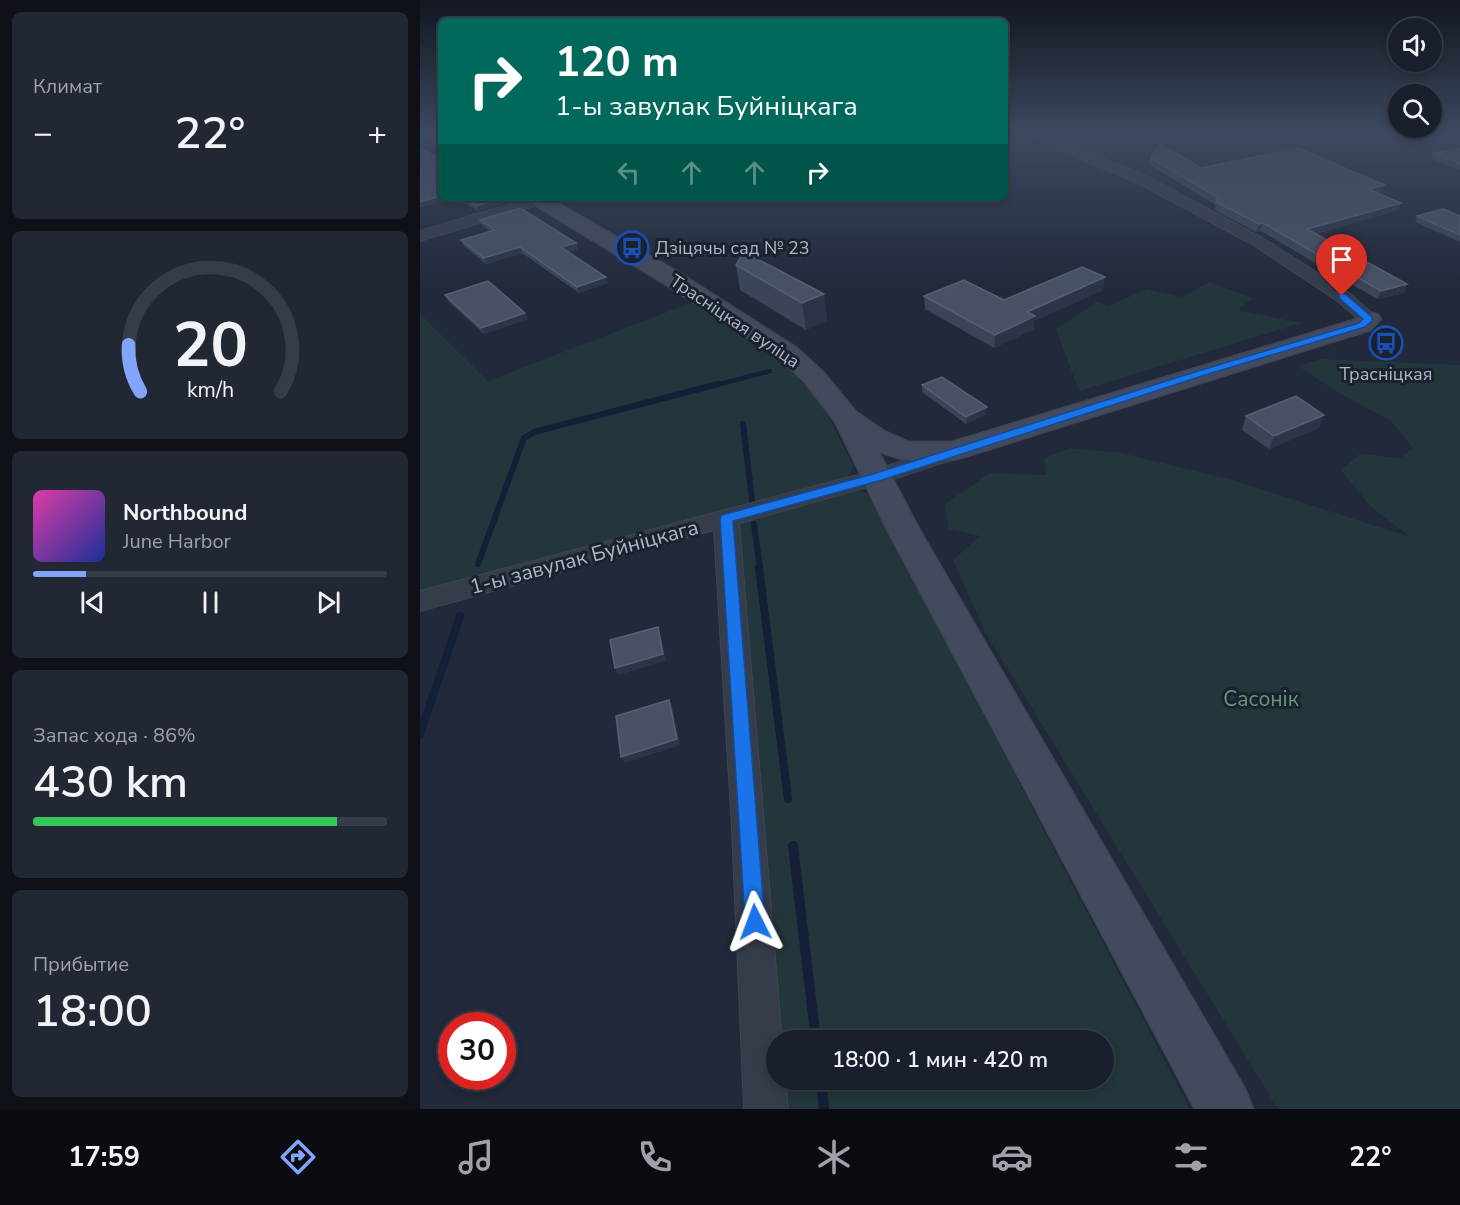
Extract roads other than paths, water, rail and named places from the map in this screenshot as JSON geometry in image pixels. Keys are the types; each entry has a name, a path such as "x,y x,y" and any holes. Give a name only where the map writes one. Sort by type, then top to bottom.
{"street":[{"path":"1152,185 1257,242 1342,296 1369,319"},
{"path":"420,236 534,201"},
{"name":"Трасніцкая вуліца","path":"544,201 673,279 788,353 814,377 846,418 874,437 898,448 924,453 954,451 1362,325 1369,319"},
{"path":"846,418 903,529 1028,757 1225,1109"},
{"name":"1-ы завулак Буйніцкага","path":"420,601 878,477 954,451"},
{"path":"726,519 749,828 766,1109"}],"waterway":[{"path":"712,386 770,371"},
{"path":"478,564 524,438 534,432 718,384"},
{"path":"743,424 752,500"},
{"path":"754,524 760,569"},
{"path":"759,568 788,799"},
{"path":"420,734 460,616"},
{"path":"793,846 815,1030"},
{"path":"822,1090 824,1109"}],"place":[{"name":"Дзіцячы сад № 23","path":"632,248"},
{"name":"Трасніцкая","path":"1386,343"}],"park label":[{"name":"Сасонік","path":"1261,699"}]}
